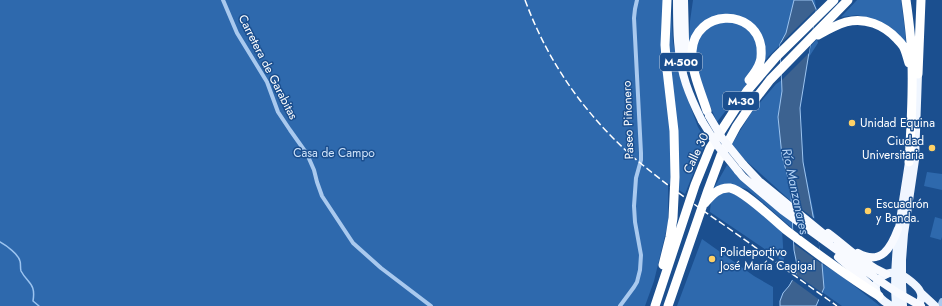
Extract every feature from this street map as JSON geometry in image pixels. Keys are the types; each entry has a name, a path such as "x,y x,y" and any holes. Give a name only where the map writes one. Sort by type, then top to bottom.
{"highway":[{"path":"650,306 666,256 673,218 675,177 674,131 665,45 667,0"},
{"name":"M-500","path":"677,0 677,32 680,61 686,83 702,121 717,145 740,168 784,201 853,258 861,267"},
{"name":"M-500","path":"684,0 685,39 693,80 708,113 740,168 743,177 806,228 877,279 920,306"},
{"name":"Calle 30","path":"655,306 695,185 710,148 747,91 776,57 834,0"},
{"name":"Calle 30","path":"702,206 721,155 736,127 753,102 770,80 848,0"},
{"path":"906,0 912,63 909,162"},
{"path":"918,74 921,0"},
{"path":"708,113 696,79 692,58 693,45 699,31 706,24 711,21 724,18 735,18 747,24 757,35 761,50 760,63 726,115 710,148"},
{"path":"812,38 836,25 856,20 868,21 879,25 891,33 902,44 907,55 912,98"},
{"path":"702,206 721,189 730,188 736,190 837,268 878,293"},
{"name":"M-30","path":"668,306 702,206"},
{"name":"M-500","path":"804,218 832,236 865,263 886,274"},
{"name":"M-500","path":"806,228 878,293"},
{"name":"M-500","path":"842,244 864,256 875,257 887,251 892,245 898,228"},
{"name":"M-500","path":"877,279 893,294 911,306"}],"main road":[{"path":"903,306 898,274 915,160 918,74"},
{"path":"896,306 898,228 909,162"},
{"path":"891,306 884,302 878,293 877,284 882,276 886,274 898,274 915,284 921,293 935,306"},
{"path":"920,306 921,293"}],"street":[{"name":"Carretera de Garabitas","path":"223,0 237,33 267,82 278,112 307,154 314,170 322,196 342,227 353,242 365,254 411,292 431,306"},
{"name":"Paseo Piñonero","path":"620,306 634,287 640,270 641,255 635,222 634,206 636,178 641,153 634,18 634,9 637,0"},
{"path":"940,306 942,301"}],"green space":[{"name":"Casa de Campo","path":"0,0 664,0 663,13 671,13 673,42 683,87 698,127 706,141 685,194 668,183 668,223 654,281 645,306 0,306"},
{"path":"693,0 815,0 816,9 768,57 717,122 703,89 689,40"},
{"path":"857,0 901,0 906,44 889,26 875,20 857,15 841,17"},
{"path":"817,39 818,43 809,57 799,110 802,156 815,219 792,202 743,158 732,144 751,113"},
{"path":"727,165 793,223 793,229 747,189 729,185 714,188"},
{"path":"927,172 942,174 942,190 924,186"},
{"path":"722,193 732,193 743,199 782,230 784,262 710,212 712,200"},
{"path":"935,217 942,219 941,240 930,237"},
{"name":"Polideportivo José María Cagigal","path":"702,239 754,276 773,287 773,306 677,306"},
{"path":"822,264 839,274 880,306 842,306 822,292 824,288"}],"water":[{"name":"Río Manzanares","path":"794,0 812,0 816,9 800,108 803,162 822,264 824,288 816,306 780,306 783,293 796,274 797,265 794,250 791,194 782,156 778,117 782,91 780,44 786,33"}],"pier":[{"path":"816,9 809,53 782,80 780,44"},
{"path":"792,202 815,219 822,264 794,244"},
{"path":"794,273 824,294 821,301 791,279"}],"waterway":[{"path":"0,242 12,250 19,258 21,271 32,287 34,295 33,301 39,306"}],"railway":[{"path":"525,0 534,23 556,65 583,104 614,139 632,156 677,192 837,306"}],"place":[{"name":"Unidad Equina","path":"852,123"},
{"name":"Ciudad Universitaria","path":"932,148"},
{"name":"Escuadrón y Banda.","path":"868,211"},
{"name":"Polideportivo José María Cagigal","path":"712,259"}]}
